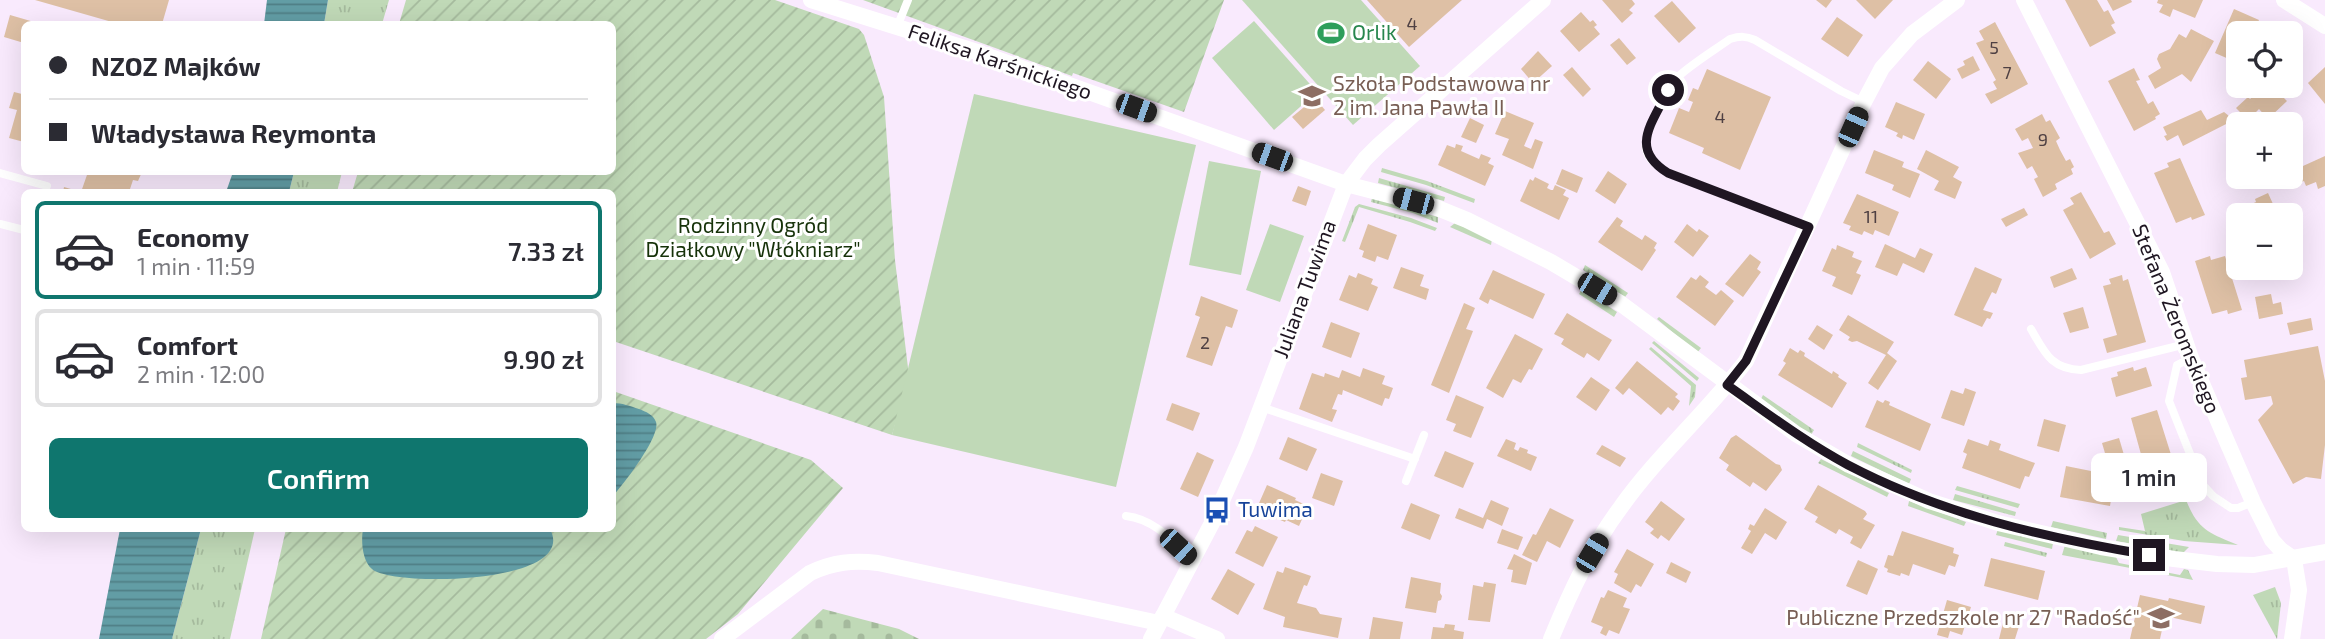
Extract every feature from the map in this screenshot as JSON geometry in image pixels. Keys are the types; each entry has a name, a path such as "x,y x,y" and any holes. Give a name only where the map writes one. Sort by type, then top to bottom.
{"street":[{"name":"Feliksa Karśnickiego","path":"811,0 987,55 1346,184 1435,207 1467,220 1551,262 1620,303 1796,434 1849,465 1929,501 1998,523 2101,547 2196,562 2254,565 2325,552"},
{"name":"Juliana Tuwima","path":"1151,639 1230,482 1346,184 1354,171 1379,145 1543,0"},
{"path":"1551,639 1568,597 1620,508 1653,466 1746,361 1882,68 1912,34 1957,0"},
{"name":"Stefana Żeromskiego","path":"2024,0 2162,272 2189,351 2253,502 2272,540 2294,559"},
{"path":"2284,0 2325,26"},
{"path":"2292,639 2299,590 2294,559"},
{"path":"722,639 810,573 823,566 849,561 878,563 1161,620 1217,639"}],"lane":[{"path":"897,27 908,0"},
{"path":"1809,227 1668,173 1649,157 1646,138 1668,90 1678,76 1730,39 1739,37 1747,36 1755,40 1864,102"},
{"path":"0,173 47,186"},
{"path":"0,224 21,229"},
{"path":"2031,329 2046,355 2057,365 2068,369 2189,351"},
{"path":"2189,351 2177,365 2169,401 2202,484 2213,496 2231,508 2253,502"},
{"path":"1261,407 1415,459"},
{"path":"1406,481 1424,435"},
{"path":"1126,516 1136,517 1156,526 1193,560"}],"green space":[{"path":"328,0 389,0 383,21 324,21"},
{"name":"Rodzinny Ogród Działkowy \"Włókniarz\"","path":"406,0 775,0 859,29 864,35 884,97 895,260 909,376 892,435 616,342 616,189 353,189 357,175 616,175 616,21 400,21"},
{"path":"863,0 1224,0 1184,112 1073,73 1072,76"},
{"name":"Orlik","path":"1242,0 1361,0 1420,66 1353,125"},
{"path":"1254,21 1317,92 1274,130 1212,58"},
{"path":"974,94 1196,145 1116,487 892,435"},
{"path":"1209,161 1261,171 1241,275 1189,265"},
{"path":"1382,168 1475,199 1474,203 1381,172"},
{"path":"293,175 341,175 338,189 290,189"},
{"path":"1379,178 1445,197 1444,201 1378,183"},
{"path":"1372,198 1438,217 1438,223 1371,202"},
{"path":"1359,204 1437,228 1435,231 1359,207 1345,242 1342,241 1355,207"},
{"path":"1455,223 1492,239 1491,245 1450,227"},
{"path":"1270,224 1304,236 1280,302 1246,290"},
{"path":"1585,265 1628,293 1625,297 1583,270"},
{"path":"1582,289 1617,312 1614,317 1579,294"},
{"path":"1659,317 1701,348 1697,353 1657,319"},
{"path":"1654,341 1699,378 1697,381 1652,343"},
{"path":"1651,347 1696,385 1695,397 1689,406 1691,386 1649,349"},
{"path":"616,392 811,460 843,488 738,614 706,639 261,639 285,532 616,532"},
{"path":"1763,395 1814,430 1811,435 1760,401"},
{"path":"1858,443 1912,470 1911,473 1857,447"},
{"path":"1853,451 1911,479 1909,484 1851,456"},
{"path":"1821,459 1889,493 1887,497 1818,463"},
{"path":"1957,486 2020,504 2018,508 1955,490"},
{"path":"1955,494 2016,512 2015,516 1953,500"},
{"path":"2186,500 2200,524 2219,537 2238,545 2184,541 2119,530 2119,527 2145,531 2141,514"},
{"path":"1909,501 1966,522 1964,526 1908,506"},
{"path":"2053,521 2107,533 2106,539 2051,527"},
{"path":"1998,529 2053,543 2052,549 1996,535"},
{"path":"200,532 254,532 230,639 172,639"},
{"path":"2118,535 2189,547 2183,553 2116,541"},
{"path":"2005,542 2047,553 2046,557 2004,546"},
{"path":"2065,545 2116,557 2119,563 2180,575 2184,569 2188,570 2193,580 2062,555"},
{"path":"2275,587 2281,603 2277,639 2253,595"},
{"path":"823,609 899,629 919,639 791,639"}],"water":[{"path":"267,0 328,0 324,21 264,21"},
{"path":"232,175 293,175 290,189 227,189"},
{"path":"616,403 644,411 656,422 653,438 616,492"},
{"path":"119,532 200,532 172,639 99,639"},
{"path":"363,532 550,532 552,548 538,561 512,571 479,577 412,578 386,575 372,569 366,561"}],"building":[{"path":"35,0 169,0 163,21 108,21"},
{"path":"1367,0 1462,0 1409,47"},
{"path":"1602,0 1632,0 1635,4 1629,10 1633,13 1622,23"},
{"path":"1816,0 1832,0 1826,8"},
{"path":"1856,0 1893,0 1875,19"},
{"path":"2065,0 2097,0 2104,12 2108,10 2115,23 2111,25 2116,33 2090,47"},
{"path":"2107,0 2131,0 2132,2 2113,11"},
{"path":"2158,0 2203,0 2195,18 2173,9 2170,17 2159,12 2163,5 2157,3"},
{"path":"1672,1 1696,28 1679,43 1654,16"},
{"path":"2234,9 2259,20 2259,21 2229,21"},
{"path":"1581,12 1590,22 1593,20 1597,25 1594,27 1600,34 1579,52 1560,31"},
{"path":"10,15 31,21 21,21 21,42 4,37"},
{"path":"1837,17 1863,35 1848,57 1821,39"},
{"path":"1995,22 2028,84 1991,104 1985,94 1997,89 1993,82 1996,80 1976,43 1984,40 1979,31"},
{"path":"2226,28 2226,58 2215,53"},
{"path":"2191,29 2214,41 2191,82 2182,74 2155,89 2148,76 2161,68 2157,59 2159,54 2170,49 2179,34 2186,38"},
{"path":"1619,38 1636,58 1627,65 1610,45"},
{"path":"1538,51 1552,66 1533,83 1521,69"},
{"path":"1973,56 1980,70 1962,79 1957,69 1965,65 1963,61"},
{"path":"1928,61 1951,79 1936,99 1913,80"},
{"path":"1572,67 1591,89 1583,97 1563,75"},
{"path":"2325,67 2325,104 2308,83"},
{"path":"2134,68 2140,80 2136,81 2148,104 2153,101 2160,114 2134,131 2108,81"},
{"path":"1707,69 1771,97 1740,170 1702,153 1704,148 1669,133 1679,108 1689,112 1693,102 1688,100 1693,88 1698,90"},
{"path":"14,92 21,94 21,141 9,138 17,110 9,108"},
{"path":"1315,98 1325,110 1303,129 1292,117"},
{"path":"2247,98 2284,98 2287,101 2275,112 2262,112 2259,109 2256,112 2240,112 2236,108"},
{"path":"1896,102 1925,114 1914,140 1903,135 1902,139 1896,136 1898,133 1885,127"},
{"path":"2201,110 2207,120 2224,112 2226,114 2226,124 2183,146 2178,135 2167,141 2163,127"},
{"path":"1505,111 1534,123 1524,146 1531,149 1535,139 1543,142 1533,169 1502,155 1509,139 1495,134"},
{"path":"2042,114 2046,122 2050,120 2060,138 2056,141 2066,161 2070,159 2074,167 2071,169 2073,174 2055,184 2057,189 2043,197 2034,179 2038,177 2032,166 2027,169 2018,153 2033,148 2028,138 2022,141 2015,129"},
{"path":"1470,118 1484,125 1476,143 1461,137"},
{"path":"1456,144 1463,146 1461,151 1479,159 1481,154 1491,158 1488,163 1494,166 1485,186 1438,165 1447,145 1455,148"},
{"path":"1874,150 1904,162 1902,167 1920,174 1910,198 1892,190 1894,185 1865,173"},
{"path":"1926,150 1959,167 1953,177 1962,182 1955,199 1934,190 1939,181 1917,169"},
{"path":"2325,156 2325,186 2318,189 2316,182 2306,186 2303,181 2303,166"},
{"path":"2180,158 2205,215 2176,223 2154,173 2169,167 2167,163"},
{"path":"1562,169 1583,178 1577,193 1556,184"},
{"path":"1608,171 1627,184 1615,204 1595,191"},
{"path":"87,175 141,175 138,181 133,180 130,189 82,189"},
{"path":"1535,177 1549,184 1547,188 1551,190 1555,185 1566,190 1563,195 1569,198 1559,220 1520,201 1530,179 1533,181"},
{"path":"1298,186 1311,191 1306,206 1292,201"},
{"path":"2081,192 2104,233 2109,231 2116,244 2090,259 2063,210 2074,204 2070,198"},
{"path":"2268,193 2273,203 2254,203 2255,199"},
{"path":"1857,194 1899,212 1889,236 1875,230 1873,235 1864,231 1862,235 1849,230 1851,226 1843,223"},
{"path":"2024,208 2028,215 2006,227 2001,219"},
{"path":"1617,217 1623,221 1620,226 1642,240 1645,235 1657,243 1654,248 1656,250 1642,271 1598,242"},
{"path":"1368,224 1397,235 1388,260 1377,256 1375,262 1362,257 1364,251 1359,249"},
{"path":"1687,224 1697,232 1699,229 1709,236 1693,257 1674,242"},
{"path":"1885,244 1915,258 1920,248 1933,254 1924,273 1903,263 1897,276 1875,267"},
{"path":"1837,245 1854,252 1852,257 1862,261 1856,273 1861,275 1852,295 1832,286 1836,277 1822,271 1832,248 1836,250"},
{"path":"1750,254 1761,262 1757,269 1761,272 1743,297 1725,284"},
{"path":"2210,256 2211,260 2225,256 2226,280 2233,280 2242,310 2228,314 2227,310 2212,314 2195,261"},
{"path":"1401,267 1424,275 1420,286 1429,289 1426,300 1393,288"},
{"path":"1975,267 2002,279 1996,294 1992,292 1983,310 1993,313 1982,327 1954,315"},
{"path":"2072,268 2077,279 2054,288 2050,277"},
{"path":"1493,270 1545,294 1533,319 1490,299 1488,304 1479,299"},
{"path":"1358,273 1373,279 1371,284 1378,287 1368,311 1339,300 1349,275 1356,278"},
{"path":"1700,275 1709,282 1705,287 1716,295 1721,290 1734,301 1715,326 1676,297 1691,277 1696,280"},
{"path":"2122,275 2123,281 2128,279 2146,342 2107,353 2103,339 2117,335 2103,286 2111,284 2109,279"},
{"path":"2271,294 2273,304 2281,302 2283,314 2259,319 2255,297"},
{"path":"1201,296 1238,310 1232,328 1226,326 1212,366 1186,357 1200,317 1195,315"},
{"path":"1464,303 1475,308 1466,329 1473,331 1449,393 1431,385"},
{"path":"2083,307 2089,328 2070,333 2063,313"},
{"path":"1567,313 1612,340 1599,361 1587,353 1584,358 1561,344 1564,339 1554,334"},
{"path":"1848,315 1894,342 1887,353 1897,361 1878,390 1868,383 1886,355 1857,341 1848,340 1850,337 1839,330"},
{"path":"2311,318 2313,330 2290,335 2287,323"},
{"path":"1331,322 1360,333 1351,358 1322,347"},
{"path":"1817,325 1833,335 1824,350 1808,339"},
{"path":"1515,334 1543,349 1532,370 1529,369 1521,383 1513,379 1503,398 1486,388"},
{"path":"2318,346 2325,381 2325,445 2321,479 2306,477 2293,484 2258,420 2273,404 2271,396 2245,400 2241,378 2247,377 2244,360"},
{"path":"1790,348 1798,353 1800,350 1805,353 1804,356 1832,374 1833,371 1847,383 1832,408 1778,375 1786,363 1783,361"},
{"path":"1637,361 1678,394 1675,397 1680,401 1673,411 1668,407 1661,415 1629,388 1623,395 1615,388"},
{"path":"2133,367 2134,371 2146,367 2152,386 2116,397 2111,378 2118,376 2117,372"},
{"path":"1363,368 1385,376 1382,384 1393,388 1389,399 1385,398 1382,406 1343,390 1342,395 1338,394 1332,409 1337,410 1332,422 1299,409 1312,373 1324,377 1325,373 1339,378 1342,370 1360,377"},
{"path":"1591,377 1610,390 1596,411 1576,397"},
{"path":"1965,388 1976,392 1964,426 1941,418 1951,390 1963,394"},
{"path":"1456,395 1484,407 1471,438 1453,431 1456,424 1446,420"},
{"path":"1877,400 1890,402 1889,405 1931,424 1920,451 1865,427"},
{"path":"1172,403 1200,413 1193,431 1166,420"},
{"path":"2157,410 2178,477 2182,476 2184,484 2181,485 2182,489 2153,498 2131,418"},
{"path":"2044,419 2066,425 2059,452 2037,446"},
{"path":"1736,435 1780,465 1782,470 1766,491 1753,482 1750,487 1726,470 1729,465 1719,458 1731,438"},
{"path":"1288,437 1317,449 1307,471 1279,459"},
{"path":"2119,438 2124,455 2107,460 2102,443"},
{"path":"1506,439 1516,443 1514,449 1518,451 1520,447 1537,457 1531,471 1497,456"},
{"path":"1968,439 1988,446 1990,440 2001,444 1999,450 2035,463 2029,477 2025,476 2020,489 1962,468 1967,454 1963,452"},
{"path":"1602,445 1626,458 1620,467 1596,454"},
{"path":"1445,451 1474,463 1463,488 1434,476"},
{"path":"1197,452 1214,460 1198,497 1180,489"},
{"path":"2066,466 2111,475 2109,487 2113,488 2110,506 2060,497"},
{"path":"1321,473 1343,481 1334,506 1312,498"},
{"path":"1267,485 1308,506 1299,526 1256,510"},
{"path":"1818,485 1865,511 1867,514 1863,519 1875,525 1861,549 1850,543 1853,537 1839,529 1836,534 1815,522 1818,517 1804,509"},
{"path":"1491,500 1509,508 1502,526 1487,519 1483,529 1455,518 1459,508 1483,518"},
{"path":"1661,501 1685,519 1669,541 1661,535 1658,539 1650,533 1654,529 1645,522"},
{"path":"1411,503 1440,515 1430,540 1401,528"},
{"path":"1550,508 1574,520 1560,548 1547,541 1537,562 1522,555"},
{"path":"1765,508 1787,522 1776,540 1765,533 1752,554 1741,548 1751,531 1748,529 1750,524 1754,526"},
{"path":"1255,526 1278,537 1263,567 1235,553 1247,530 1252,532"},
{"path":"1502,529 1523,537 1518,550 1497,543"},
{"path":"1902,531 1954,548 1953,553 1959,555 1955,567 1949,565 1945,575 1913,564 1909,576 1887,572 1888,569 1884,567 1888,555 1893,556"},
{"path":"1627,549 1654,564 1641,587 1636,584 1631,593 1614,583 1618,574 1614,572"},
{"path":"1514,554 1532,563 1526,585 1511,582 1513,570 1507,569"},
{"path":"1991,558 2045,571 2038,600 1984,586"},
{"path":"1858,560 1878,569 1867,595 1846,586"},
{"path":"1671,562 1691,572 1686,583 1666,573"},
{"path":"1285,567 1311,576 1297,603 1316,608 1320,614 1342,618 1338,638 1283,627 1285,617 1263,609 1277,571 1283,573"},
{"path":"1228,569 1255,584 1238,615 1211,599"},
{"path":"1411,577 1441,583 1442,596 1438,601 1436,613 1405,608"},
{"path":"1484,582 1496,584 1490,622 1468,620 1473,585 1483,587"},
{"path":"1608,590 1627,598 1623,607 1630,609 1619,634 1609,630 1606,636 1600,633 1603,627 1591,622 1601,597 1604,598"},
{"path":"2140,595 2205,606 2201,624 2165,616 2160,639 2130,639"},
{"path":"1947,600 1971,607 1962,635 1950,631 1948,638 1937,635"},
{"path":"1373,617 1403,622 1400,639 1369,639"},
{"path":"2004,619 2020,623 2015,639 1999,639"},
{"path":"1445,624 1455,625 1454,630 1464,632 1463,639 1431,639 1433,627 1444,628"}],"place":[{"name":"Orlik","path":"1331,33"},
{"name":"Szkoła Podstawowa nr 2 im. Jana Pawła II","path":"1312,96"},
{"name":"Tuwima","path":"1217,510"},
{"name":"Publiczne Przedszkole nr 27 \"Radość\"","path":"2161,618"}],"route":[{"path":"1668,90 1646,138 1646,149 1656,165 1668,173 1809,227 1746,361 1727,385 1796,434 1849,465 1929,501 1998,523 2101,547 2149,555"}]}
